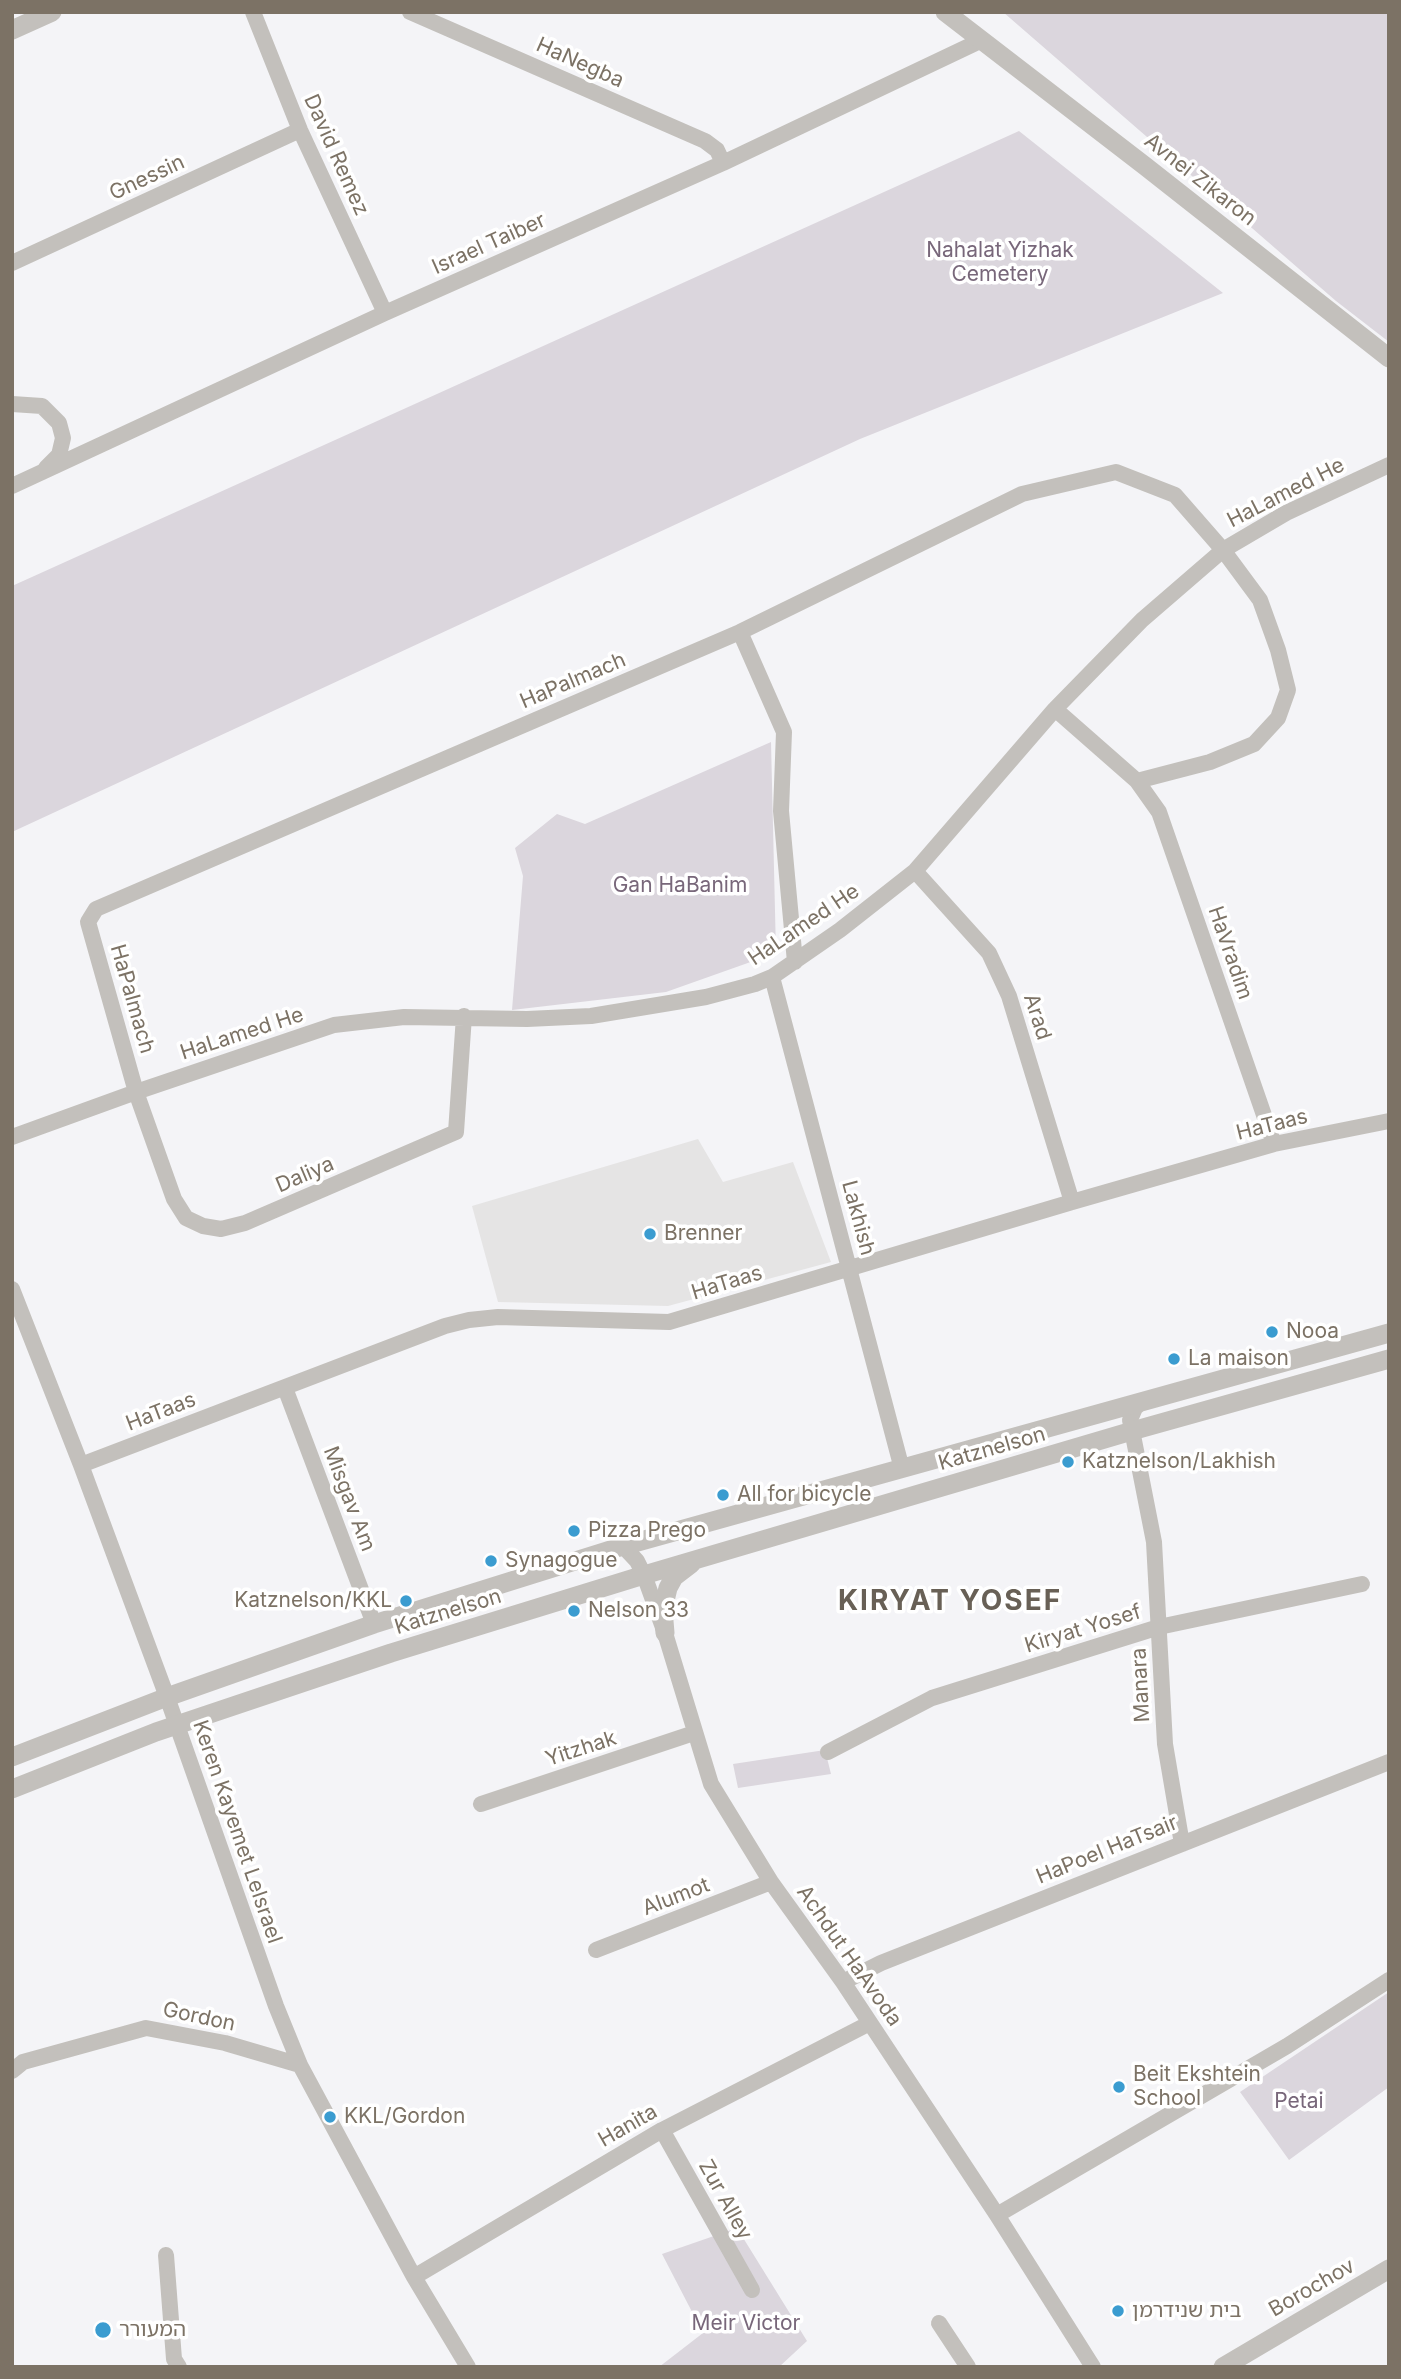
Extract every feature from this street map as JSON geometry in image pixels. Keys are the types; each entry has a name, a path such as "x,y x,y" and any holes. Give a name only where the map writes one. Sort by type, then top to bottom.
{"street":[{"path":"12,30 52,12"},
{"name":"David Remez","path":"253,12 300,130 385,313"},
{"name":"HaNegba","path":"410,12 705,141 717,150 723,163"},
{"name":"Avnei Zikaron","path":"945,12 1389,358"},
{"name":"Israel Taiber","path":"12,486 385,313 723,163 982,40"},
{"name":"Gnessin","path":"12,263 300,130"},
{"path":"12,404 42,406 59,423 63,438 59,455 41,472"},
{"name":"HaLamed He","path":"12,1137 135,1091 334,1025 404,1017 527,1019 591,1016 706,997 772,977 840,930 915,871 1055,709 1142,620 1223,550 1286,513 1389,465"},
{"name":"HaPalmach","path":"135,1091 88,922 96,909 740,632 1022,494 1116,472 1175,495 1223,550"},
{"path":"1137,781 1210,762 1254,744 1278,718 1288,690 1278,650 1260,600 1223,550"},
{"path":"740,632 784,732 781,811 794,962"},
{"name":"HaVradim","path":"1055,709 1137,781 1159,812 1274,1144"},
{"name":"Arad","path":"915,871 989,953 1009,996 1072,1202"},
{"name":"Lakhish","path":"772,977 902,1469"},
{"name":"Daliya","path":"135,1091 174,1199 186,1218 204,1226 221,1229 245,1223 456,1132 464,1016"},
{"name":"HaTaas","path":"81,1465 445,1326 498,1317 668,1322 1274,1144 1389,1121"},
{"name":"Keren Kayemet LeIsrael","path":"12,1289 167,1697 299,2065 414,2277 468,2367"},
{"name":"Katznelson","path":"12,1757 167,1697 374,1624 623,1546 1389,1332"},
{"name":"Katznelson","path":"12,1789 177,1726 391,1653 701,1558 1389,1359"},
{"name":"Misgav Am","path":"285,1388 374,1624"},
{"name":"Manara","path":"1141,1402 1132,1415 1132,1432 1154,1542 1165,1744 1182,1843"},
{"name":"Achdut HaAvoda","path":"623,1546 637,1561 644,1575 665,1633 711,1784 771,1882 843,1982 997,2215 1093,2367"},
{"path":"665,1633 663,1609 668,1588 674,1577 701,1558"},
{"name":"Kiryat Yosef","path":"828,1752 932,1698 1159,1627 1362,1584"},
{"name":"Yitzhak","path":"481,1804 694,1733"},
{"name":"HaPoel HaTsair","path":"843,1982 881,1963 1389,1762"},
{"name":"Alumot","path":"596,1950 771,1882"},
{"path":"997,2215 1287,2046 1389,1980"},
{"name":"Hanita","path":"414,2277 662,2130 870,2023"},
{"name":"Gordon","path":"12,2071 23,2062 146,2028 225,2043 299,2065"},
{"name":"Zur Alley","path":"662,2130 752,2290"},
{"path":"166,2255 174,2359 179,2367"},
{"name":"Borochov","path":"1223,2367 1389,2269"},
{"path":"939,2323 968,2367"}],"shaded area":[{"name":"Brenner","path":"698,1139 723,1182 793,1162 831,1262 668,1306 498,1302 472,1206"}],"green space":[{"path":"1003,12 1389,12 1389,342 1336,301"},
{"name":"Nahalat Yizhak Cemetery","path":"1019,131 1223,293 860,439 12,832 12,586"},
{"name":"Gan HaBanim","path":"771,742 776,953 666,992 512,1010 523,876 515,848 557,814 585,824"},
{"path":"825,1750 831,1774 738,1788 733,1764"},
{"name":"Petai","path":"1389,1992 1389,2087 1289,2160 1240,2092"},
{"name":"Meir Victor","path":"737,2228 807,2341 779,2367 659,2367 703,2333 662,2254"}],"place":[{"name":"Brenner","path":"650,1234"},
{"name":"Nooa","path":"1272,1332"},
{"name":"La maison","path":"1174,1359"},
{"name":"Katznelson/Lakhish","path":"1068,1462"},
{"name":"All for bicycle","path":"723,1495"},
{"name":"Pizza Prego","path":"574,1531"},
{"name":"Synagogue","path":"491,1561"},
{"name":"Katznelson/KKL","path":"406,1601"},
{"name":"Nelson 33","path":"574,1611"},
{"name":"Beit Ekshtein School","path":"1119,2087"},
{"name":"KKL/Gordon","path":"330,2117"},
{"name":"בית שנידרמן","path":"1118,2311"},
{"name":"המעורר","path":"103,2330"}],"district":[{"name":"KIRYAT YOSEF","path":"950,1602"}]}
